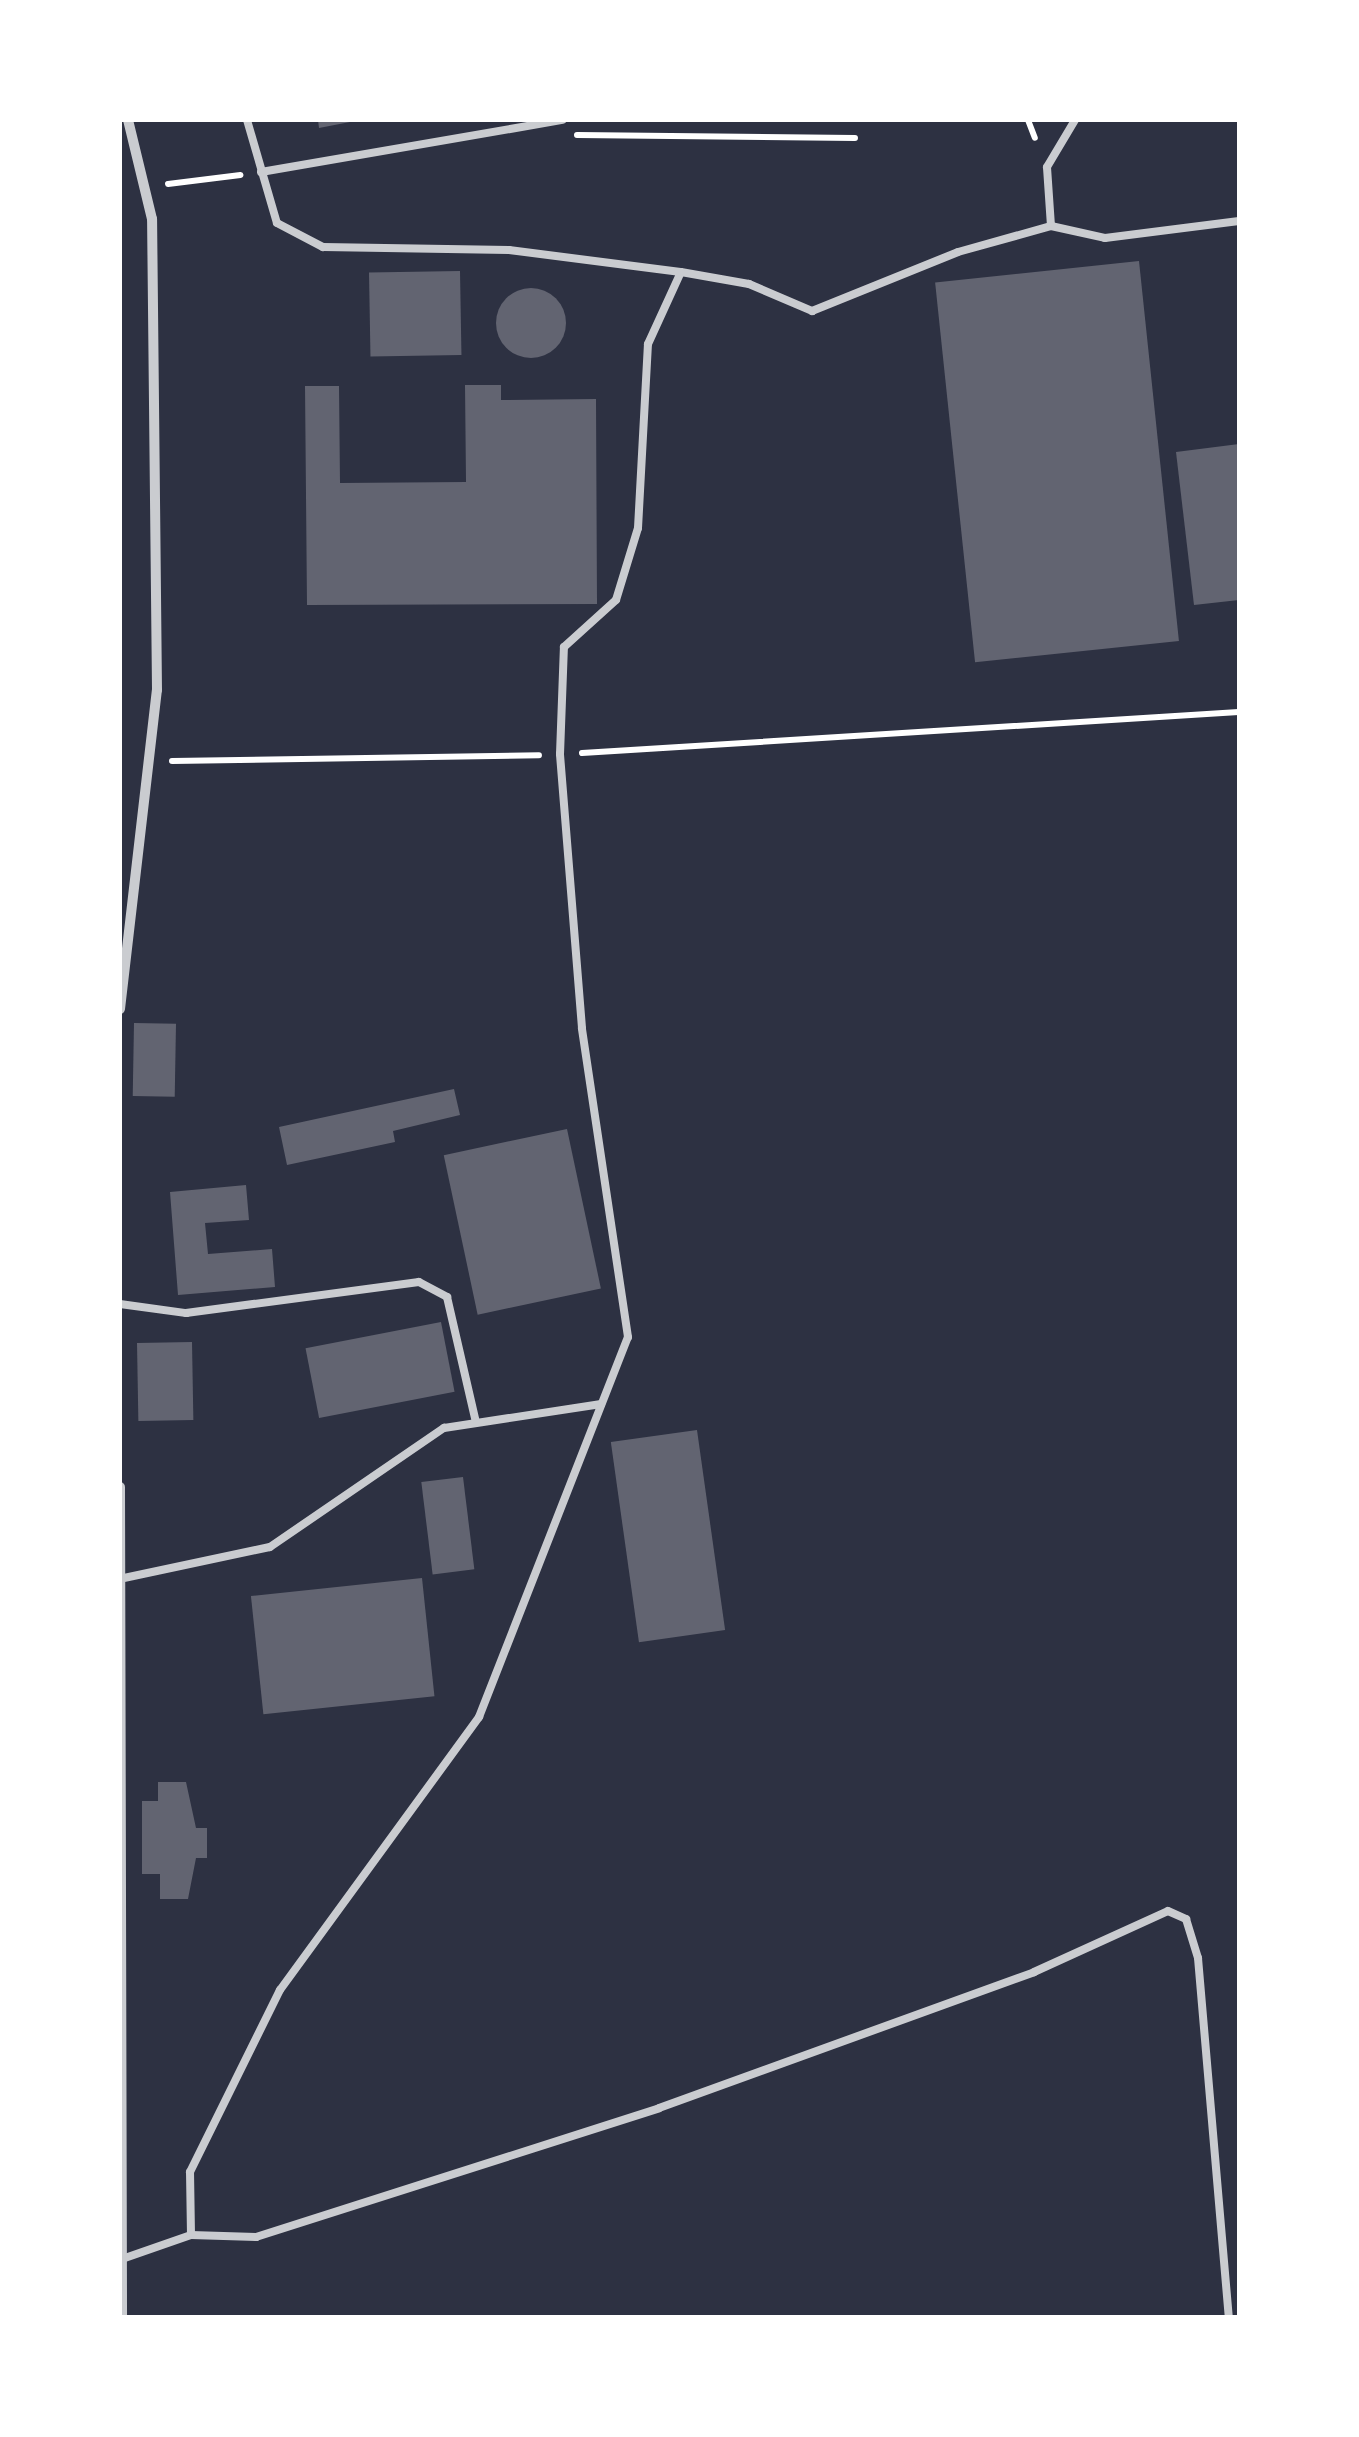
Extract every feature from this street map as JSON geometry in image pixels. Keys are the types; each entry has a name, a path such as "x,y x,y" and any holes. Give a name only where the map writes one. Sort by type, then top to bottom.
{"street":[{"path":"120,1008 153,762 147,187 128,120"},
{"path":"120,1488 124,1578 122,2317"}],"lane":[{"path":"247,120 277,223 322,247 509,250 681,272 749,284 812,311 958,252 1052,226 1105,238 1239,221"},
{"path":"261,172 563,120"},
{"path":"1052,226 1047,167 1075,120"},
{"path":"191,2234 190,2172 280,1990 479,1718 628,1338 582,1028 560,754 564,647 616,600 638,528 648,344 681,272"},
{"path":"120,1304 186,1313 419,1282 447,1297 476,1424"},
{"path":"124,1578 270,1547 400,1452 476,1424 602,1404"},
{"path":"122,2259 191,2234 256,2237 658,2108 1034,1972 1168,1911 1186,1919 1198,1958 1229,2317"}],"path":[{"path":"546,123 586,139 855,138"},
{"path":"147,187 261,172"},
{"path":"153,762 560,754 1239,712"}],"building":[{"path":"318,120 350,120 350,122 319,128"},
{"path":"1139,261 1179,641 975,662 935,282"},
{"path":"460,271 461,355 370,357 369,273"},
{"path":"531,288 545,290 556,298 564,309 564,337 556,348 545,356 531,358 517,356 506,348 498,337 496,323 498,309 506,298 517,290"},
{"path":"465,385 501,385 501,400 596,399 597,604 307,605 305,386 339,386 340,483 466,482"},
{"path":"1239,444 1239,600 1194,605 1176,452"},
{"path":"134,1023 176,1024 175,1097 133,1096"},
{"path":"454,1089 460,1115 393,1131 395,1142 287,1165 279,1127"},
{"path":"567,1129 601,1288 478,1315 444,1155"},
{"path":"246,1185 249,1220 205,1223 208,1254 272,1249 275,1287 178,1295 170,1192"},
{"path":"441,1322 455,1392 319,1418 306,1348"},
{"path":"192,1342 193,1420 138,1421 137,1343"},
{"path":"697,1430 725,1630 639,1642 611,1442"},
{"path":"463,1477 474,1569 433,1574 421,1482"},
{"path":"422,1578 434,1696 263,1714 251,1596"},
{"path":"158,1782 186,1782 196,1828 207,1828 207,1858 196,1858 188,1899 160,1899 160,1874 142,1874 142,1801 158,1801"}]}
